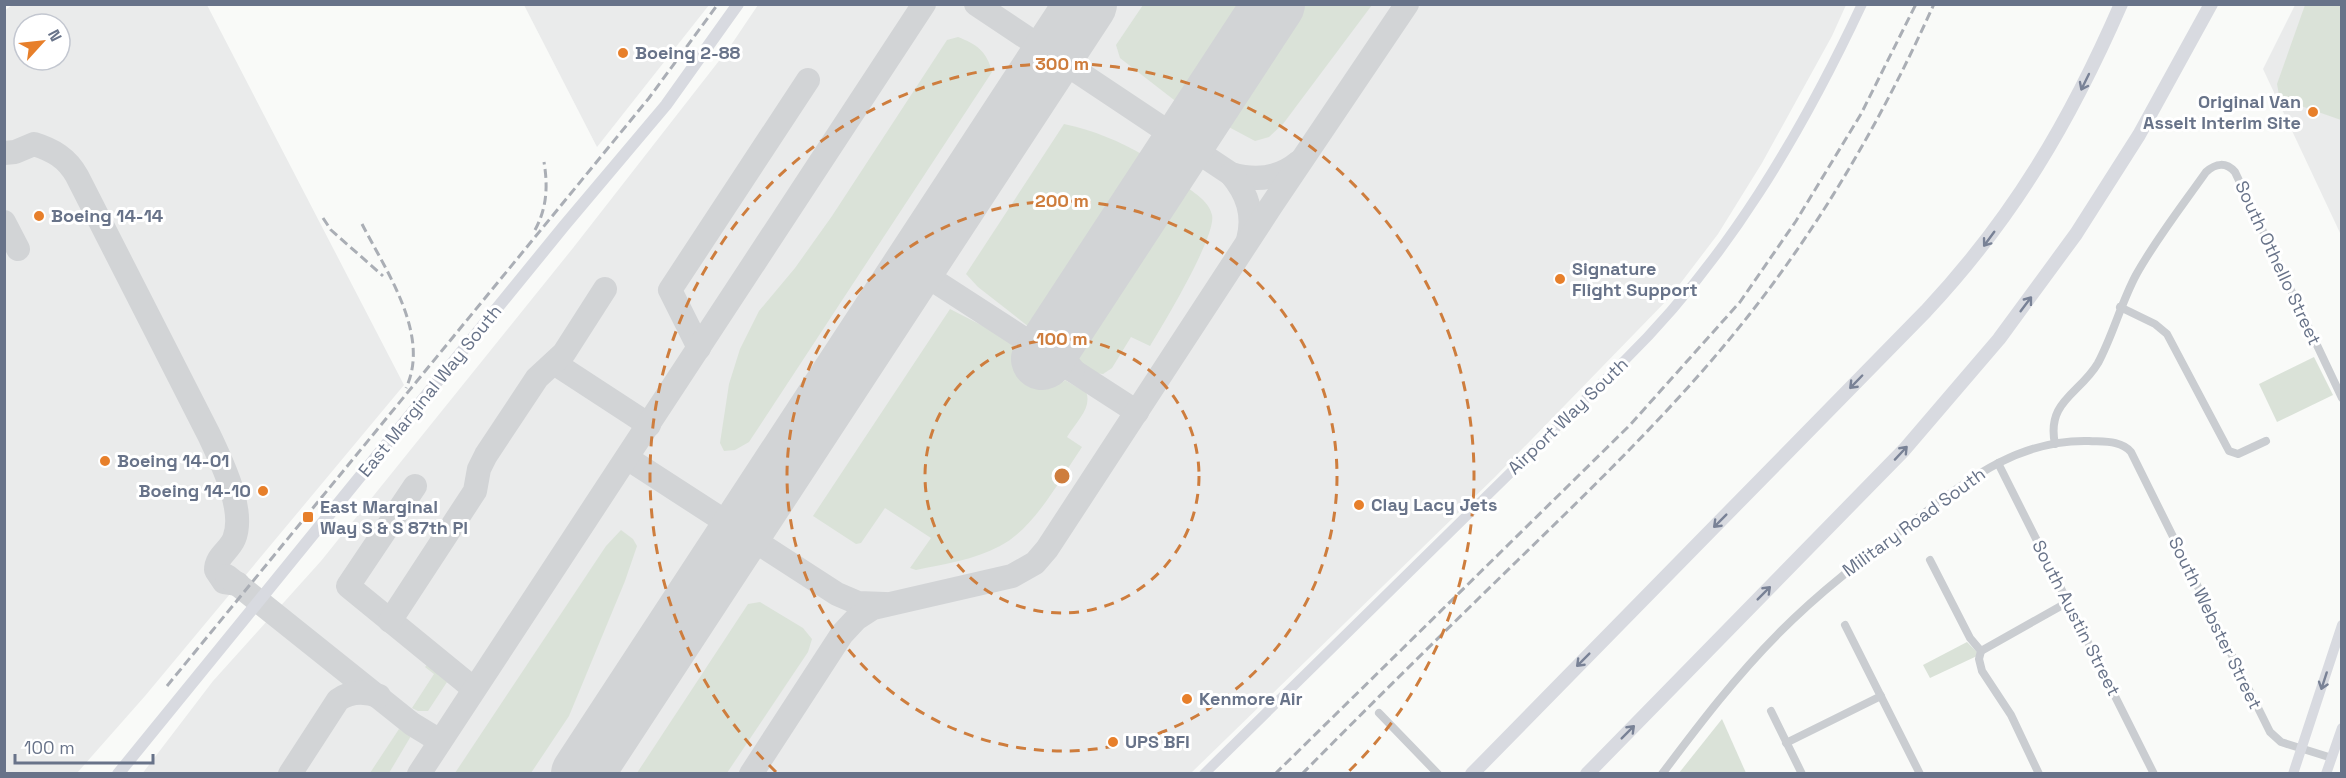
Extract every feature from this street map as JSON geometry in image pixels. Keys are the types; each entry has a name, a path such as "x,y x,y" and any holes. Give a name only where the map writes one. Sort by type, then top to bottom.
{"highway":[{"path":"1473,772 1926,310 1983,247 2050,148 2078,97 2121,4"},
{"path":"1587,774 1904,450 1999,339 2076,234 2139,135 2211,4"}],"main road":[{"name":"East Marginal Way South","path":"118,774 564,226 666,105 738,4"},
{"name":"Airport Way South","path":"1204,774 1624,361 1680,303 1766,182 1821,89 1862,4"},
{"path":"2293,774 2342,625"},
{"path":"2326,774 2342,728"}],"street":[{"name":"South Othello Street","path":"2120,308 2156,243 2206,172 2215,165 2225,165 2235,172 2342,398"},
{"path":"2055,444 2052,432 2055,414 2097,364 2120,308 2155,324 2167,334 2229,451 2238,454 2266,441"},
{"name":"Military Road South","path":"1662,774 1735,682 1777,634 1816,597 1963,484 2019,453 2055,444 2071,441 2110,442 2127,447 2131,452"},
{"name":"South Webster Street","path":"2131,452 2265,724 2281,742 2332,758"},
{"name":"South Austin Street","path":"1998,463 2154,774"},
{"path":"1930,560 1970,638 1981,651"},
{"path":"2039,774 2011,716 1982,671 1979,659 1981,651 2068,602"},
{"path":"1845,625 1920,774"},
{"path":"1786,743 1881,696"},
{"path":"1771,711 1802,774"},
{"path":"1379,713 1438,774"}],"shaded area":[{"path":"12,5 207,5 404,385 145,696 77,773 5,773 4,11"},
{"path":"524,5 709,5 597,147"},
{"path":"758,5 1846,5 1832,36 1762,163 1718,234 1670,297 1495,477 1191,773 142,774 213,681 321,561 573,248 729,48"},
{"path":"1143,5 1243,5 1178,103 1120,58 1116,45"},
{"path":"1304,5 1372,5 1283,124 1269,137 1255,141 1225,125"},
{"name":"Original Van Asselt Interim Site","path":"2295,5 2341,5 2341,235 2263,69"},
{"path":"2305,5 2341,5 2341,120 2284,100 2279,95 2277,84"},
{"path":"958,37 980,49 992,72 749,442 735,450 724,451 720,443 729,384 740,349 759,311 795,268 832,216 947,40"},
{"path":"1064,124 1106,137 1145,156 1038,318 1029,327 978,287 966,274"},
{"path":"1184,185 1204,201 1212,215 1211,226 1198,260 1150,346 1131,337 1112,368 1103,374 1095,373 1074,357 1077,346"},
{"path":"950,309 1018,344 1015,350 1063,382 1065,380 1080,389 1083,386 1088,399 1087,406 1067,437 1082,447 1046,502 1013,538 980,555 916,570 910,568 931,538 885,508 861,543 856,544 813,516"},
{"path":"2314,357 2333,395 2277,422 2259,384"},
{"path":"621,530 633,539 637,546 625,581 569,716 531,773 455,773 606,546"},
{"path":"760,602 803,628 812,639 808,652 727,773 637,773 748,604"},
{"path":"1967,642 1978,653 1977,656 1930,678 1923,665"},
{"path":"429,663 444,675 447,682 428,711 418,711 412,708 434,674 425,667"},
{"path":"1722,719 1746,773 1679,773"},
{"path":"399,729 411,736 389,773 370,773"}],"taxiway":[{"path":"419,774 924,4"},
{"path":"976,4 1231,174 1266,177 1283,172 1299,162"},
{"path":"751,774 842,634 856,619 873,608 1012,576 1035,563 1047,549 1271,206 1407,4"},
{"path":"699,348 670,290 808,80"},
{"path":"4,153 15,152 34,144 59,156 69,164 77,176 209,435 231,486 235,500 237,527 234,539 220,557 216,570 224,582 238,584"},
{"path":"1231,174 1248,204 1251,221 1248,240"},
{"path":"4,222 18,249"},
{"path":"913,267 1137,412"},
{"path":"390,621 475,491 479,469 486,455 537,378 564,353 605,289"},
{"path":"1065,323 1062,348 1065,359 1073,370"},
{"path":"554,363 649,425"},
{"path":"627,458 837,594 858,603 885,604"},
{"path":"415,486 348,586 474,689"},
{"path":"227,576 412,724 440,741"},
{"path":"290,774 338,700 357,693 379,696"}],"runway":[{"path":"582,774 1086,4"},
{"path":"1042,359 1274,4"}],"railway":[{"path":"167,686 649,98 718,4"},
{"path":"1275,774 1630,425 1740,302 1796,221 1861,114 1916,4"},
{"path":"1302,774 1608,472 1722,348 1803,242 1851,166 1895,86 1934,4"},
{"path":"535,230 546,197 544,162"},
{"path":"323,218 331,230 383,276"},
{"path":"362,224 393,283 409,325 413,347 412,368 406,388"}],"place":[{"name":"Boeing 2-88","path":"623,53"},
{"name":"Original Van Asselt Interim Site","path":"2313,112"},
{"name":"Boeing 14-14","path":"39,216"},
{"name":"Signature Flight Support","path":"1560,279"},
{"name":"Boeing 14-01","path":"105,461"},
{"name":"Boeing 14-10","path":"263,491"},
{"name":"Clay Lacy Jets","path":"1359,505"},
{"name":"East Marginal Way S & S 87th Pl","path":"308,517"},
{"name":"Kenmore Air","path":"1187,699"},
{"name":"UPS BFI","path":"1113,742"}]}
